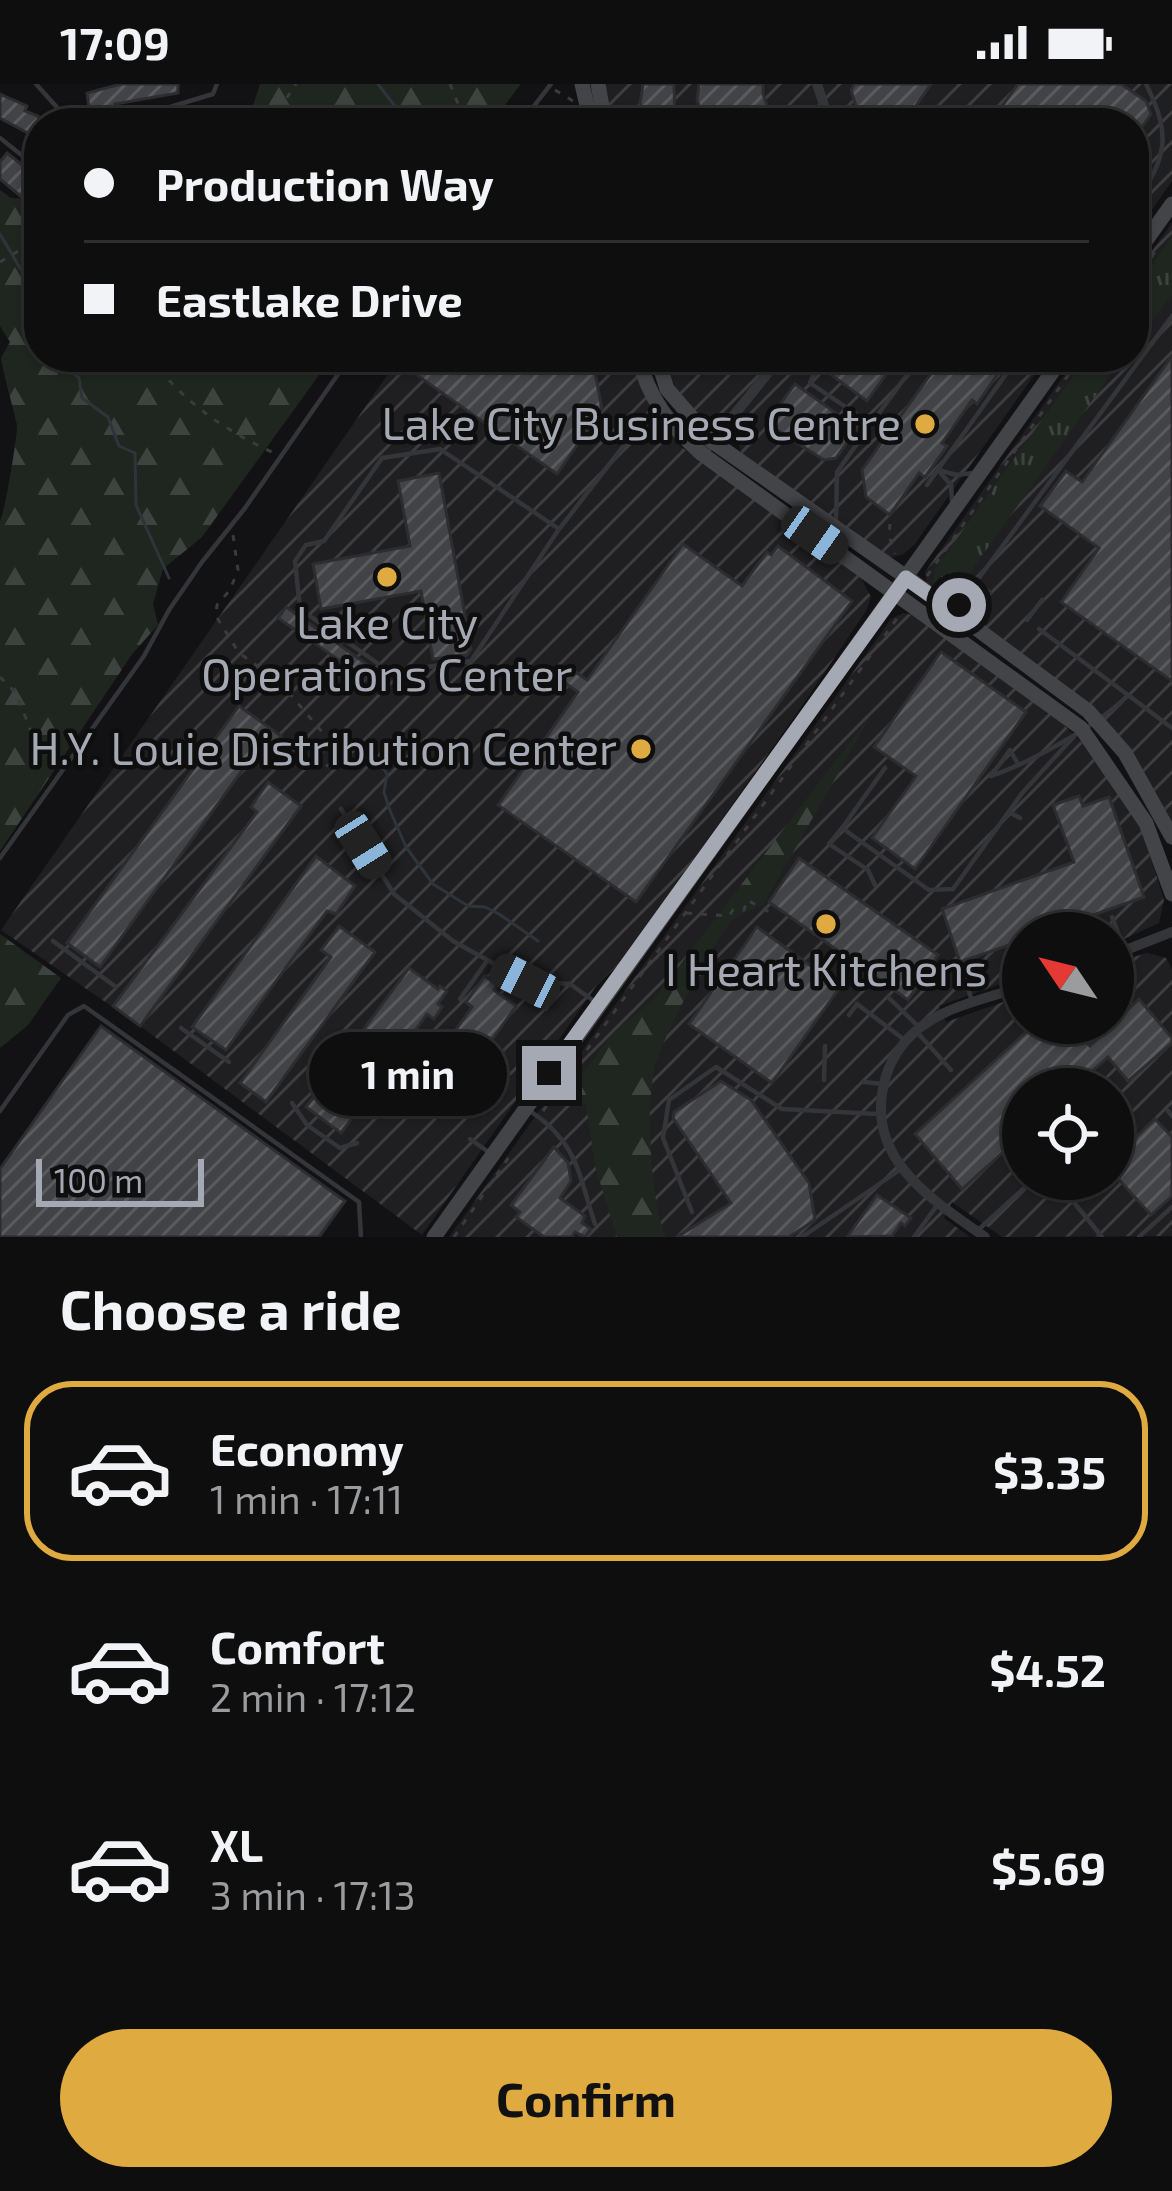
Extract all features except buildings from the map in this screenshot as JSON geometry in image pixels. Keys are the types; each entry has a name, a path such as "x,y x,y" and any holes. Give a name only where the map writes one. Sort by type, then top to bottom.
{"street":[{"path":"1149,236 1172,204"},
{"path":"644,372 656,405 673,428 835,528 954,612 1125,754 1172,837"},
{"path":"662,372 669,392 707,448 895,592 1089,724 1146,823 1172,894"},
{"path":"707,448 769,372"},
{"path":"434,1237 492,1154 531,1113 598,1004 1052,372"},
{"path":"1134,947 1172,932"},
{"path":"981,1234 938,1204 902,1169 886,1144 883,1084 905,1041 918,1029 937,1017 1002,994"}],"lane":[{"path":"36,84 58,108"},
{"path":"167,108 213,94 217,84"},
{"path":"1146,84 1162,104 1172,140 1169,154 1149,183"},
{"path":"0,138 24,157"},
{"path":"1149,347 1172,316"},
{"path":"0,859 144,656 202,562 340,372"},
{"path":"815,372 810,383 871,424"},
{"path":"835,528 838,472 909,372"},
{"path":"927,484 1007,372"},
{"path":"954,612 1131,372"},
{"path":"559,529 440,449 382,458 324,541 306,545 295,561 299,609 390,672 470,661 559,529 669,392"},
{"path":"938,470 957,475 981,472"},
{"path":"938,470 951,485 953,511"},
{"path":"976,582 990,593"},
{"path":"1027,620 1042,600"},
{"path":"1039,629 1172,728"},
{"path":"1019,766 1010,750 991,776 1019,766 1128,695"},
{"path":"842,828 929,890 952,889 1009,812 1089,724"},
{"path":"874,885 868,870 830,844 885,768"},
{"path":"341,809 394,894 453,941 525,981 570,985 598,1004"},
{"path":"1009,812 1020,818"},
{"path":"52,941 116,987"},
{"path":"460,999 487,961"},
{"path":"962,969 973,1004"},
{"path":"546,1009 556,986"},
{"path":"889,998 951,1070"},
{"path":"849,1015 857,1004 905,1041"},
{"path":"0,1111 68,1015 84,1006 358,1202 362,1237"},
{"path":"181,1028 229,1062"},
{"path":"824,1080 825,1046"},
{"path":"692,1212 663,1138 669,1100 716,1067 782,1109 881,1114"},
{"path":"864,1082 883,1084"},
{"path":"292,1103 307,1125 340,1148 357,1142"},
{"path":"829,1125 830,1111"},
{"path":"531,1113 554,1128 577,1160 595,1224"},
{"path":"470,1138 492,1154"},
{"path":"802,1237 902,1169"},
{"path":"981,1234 1014,1200"},
{"path":"1072,1200 1102,1237"},
{"path":"914,1237 938,1204"},
{"path":"1139,1237 1172,1208"}],"path":[{"path":"550,85 576,103"},
{"path":"1149,260 1159,246"},
{"path":"163,372 196,409 281,457"},
{"path":"925,577 1071,372"},
{"path":"890,524 896,555"},
{"path":"231,527 238,570 217,605 216,616 239,653 279,681 334,746 337,753 332,764 319,770"},
{"path":"531,1113 684,913 900,613"},
{"path":"0,677 16,693 34,739 62,769"},
{"path":"684,913 729,916 733,910 743,910 747,900 773,914"},
{"path":"454,1237 510,1154"}],"shaded area":[{"path":"605,84 1172,84 1172,181 1149,214 1149,108 610,108"},
{"path":"1172,223 1172,822 1138,762 927,585 925,572 1066,372 1149,372 1149,255"},
{"path":"390,372 636,372 642,390 680,446 861,578 871,597 795,716 620,963 597,985 422,1235 140,1026 1,930"},
{"path":"669,372 1036,372 914,545 892,557 882,555 742,455 736,435 718,418 701,421 677,391"},
{"path":"903,613 913,615 1060,721 1132,812 1164,900 1159,923 1134,934 1134,912 1002,912 1002,984 939,1006 946,1022 1002,1002 1002,1044 1134,1044 1134,957 1147,953 1166,958 1172,969 1172,1236 1002,1237 952,1202 944,1218 970,1237 449,1237 891,619"}],"green space":[{"path":"260,84 521,84 503,108 250,108"},
{"path":"0,190 11,198 24,199 24,372 321,372 202,537 163,569 153,604 158,625 133,653 0,851 0,521 17,425 1,358 10,342 0,326"},
{"path":"1172,237 1172,295 1149,325 1149,269"},
{"path":"1076,372 1112,372 953,597 933,584 935,569"},
{"path":"873,712 763,905 738,917 723,933 661,1049 650,1124 656,1201 666,1237 617,1237 595,1166 586,1104 566,1096 613,1033 654,999"},
{"path":"0,934 61,978 28,1025 0,1048"}],"waterway":[{"path":"378,84 396,108"},
{"path":"0,234 24,272"},
{"path":"72,372 79,378 82,398 108,417 119,446 135,453 136,505 169,578"},
{"path":"377,759 387,774 384,792 406,847 433,884 468,906 499,914 538,941"}],"place":[{"name":"Lake City Business Centre","path":"925,424"},
{"name":"Lake City Operations Center","path":"387,577"},
{"name":"H.Y. Louie Distribution Center","path":"641,749"},
{"name":"I Heart Kitchens","path":"826,924"}],"route":[{"path":"549,1073 906,578 954,612 959,605"}]}
